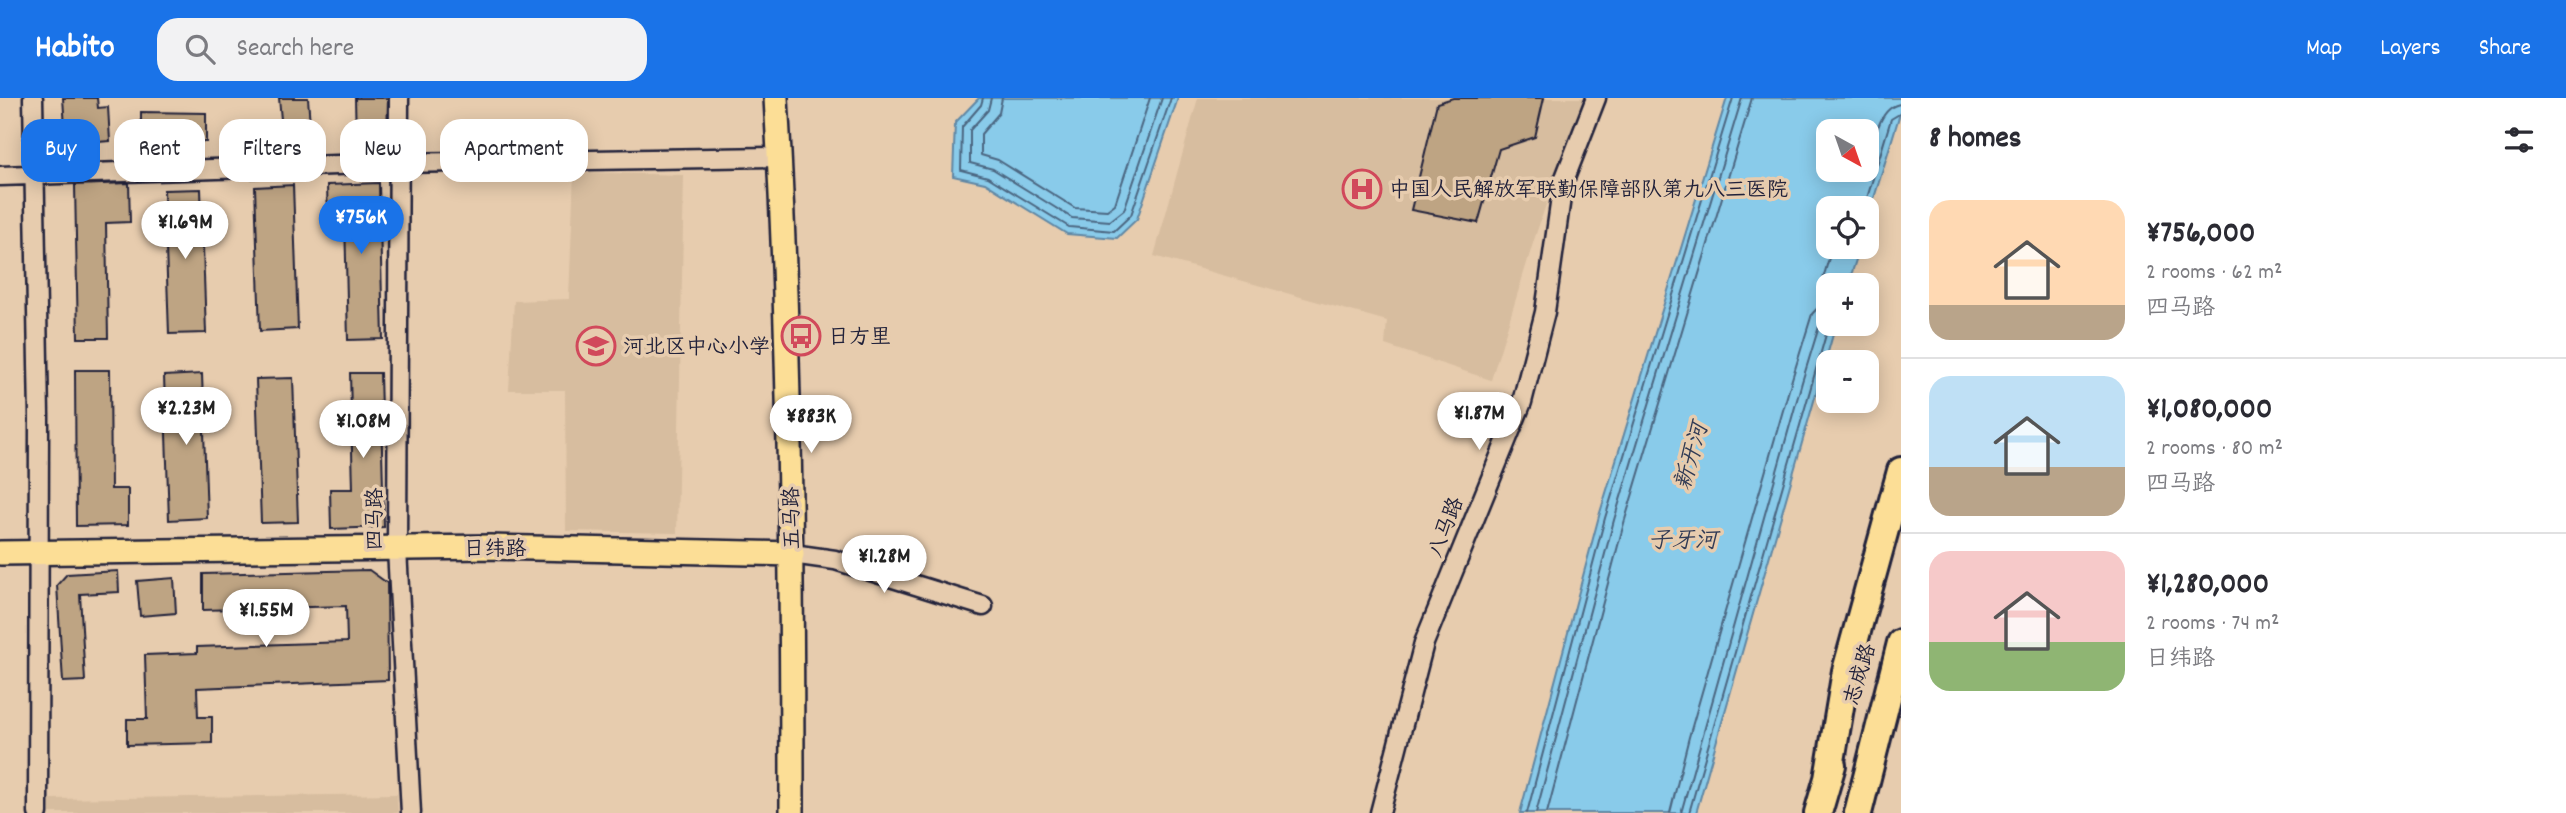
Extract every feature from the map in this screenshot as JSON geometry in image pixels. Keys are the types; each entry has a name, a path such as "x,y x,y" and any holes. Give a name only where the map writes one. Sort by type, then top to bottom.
{"highway":[{"path":"1828,779 1846,671 1901,471"},
{"name":"志成路","path":"1818,813 1901,535"},
{"name":"志成路","path":"1859,813 1901,643"},
{"path":"1859,813 1901,699"}],"main road":[{"name":"五马路","path":"776,98 792,554 792,813"},
{"name":"日纬路","path":"0,553 490,547 792,554"}],"street":[{"path":"33,98 33,119"},
{"name":"四马路","path":"399,98 399,119"},
{"name":"八马路","path":"1380,813 1424,643 1522,401 1545,312 1563,183 1596,98"},
{"path":"426,162 779,156"},
{"path":"100,174 340,165"},
{"path":"0,176 21,176"},
{"path":"34,182 39,416 38,813"},
{"name":"四马路","path":"398,182 397,549 411,813"},
{"name":"日纬路","path":"792,554 835,560 983,606"}],"shaded area":[{"name":"中国人民解放军联勤保障部队第九八三医院","path":"1198,98 1587,98 1568,139 1491,380 1385,345 1387,321 1154,256"},
{"name":"河北区中心小学","path":"588,172 684,175 677,533 566,531 565,390 509,390 514,301 569,299 574,182 588,182"},
{"path":"397,794 398,813 50,813 50,799"}],"water":[{"path":"979,98 1178,98 1137,219 1117,238 1067,234 985,183 953,176 955,123"},
{"name":"子牙河","path":"1727,98 1901,98 1901,110 1880,179 1880,119 1816,119 1816,182 1879,182 1875,196 1816,196 1816,259 1856,259 1852,273 1816,273 1816,336 1833,336 1829,350 1816,350 1816,394 1696,813 1520,813 1599,516"}],"building":[{"path":"63,98 97,98 98,108 108,107 110,141 100,142 100,119 64,119"},
{"path":"279,98 308,98 310,119 281,119"},
{"path":"355,98 388,98 387,119 356,119"},
{"path":"1453,98 1544,98 1535,137 1499,149 1478,223 1411,210 1437,103"},
{"path":"141,112 206,113 206,142 205,119 141,119"},
{"path":"129,183 130,222 106,223 108,338 78,338 75,185"},
{"path":"379,183 383,339 348,340 345,220 328,221 327,185"},
{"path":"293,185 298,329 260,331 255,187"},
{"path":"201,189 206,333 169,334 164,190"},
{"path":"75,370 110,370 111,489 128,489 128,525 76,526"},
{"path":"350,373 380,373 384,527 331,529 330,489 353,489"},
{"path":"202,374 207,518 169,520 164,376"},
{"path":"293,378 298,522 261,523 256,379"},
{"path":"369,570 387,583 388,680 197,688 198,717 212,717 212,743 127,745 127,719 147,719 145,655 197,653 197,647 347,642 346,606 203,610 203,574"},
{"path":"118,571 119,592 80,594 85,681 63,682 57,585 67,574"},
{"path":"174,578 176,613 140,616 137,581"}],"place":[{"name":"中国人民解放军联勤保障部队第九八三医院","path":"1362,189"},
{"name":"日方里","path":"801,336"},
{"name":"河北区中心小学","path":"596,346"}],"water label":[{"name":"新开河","path":"1690,456"}]}
